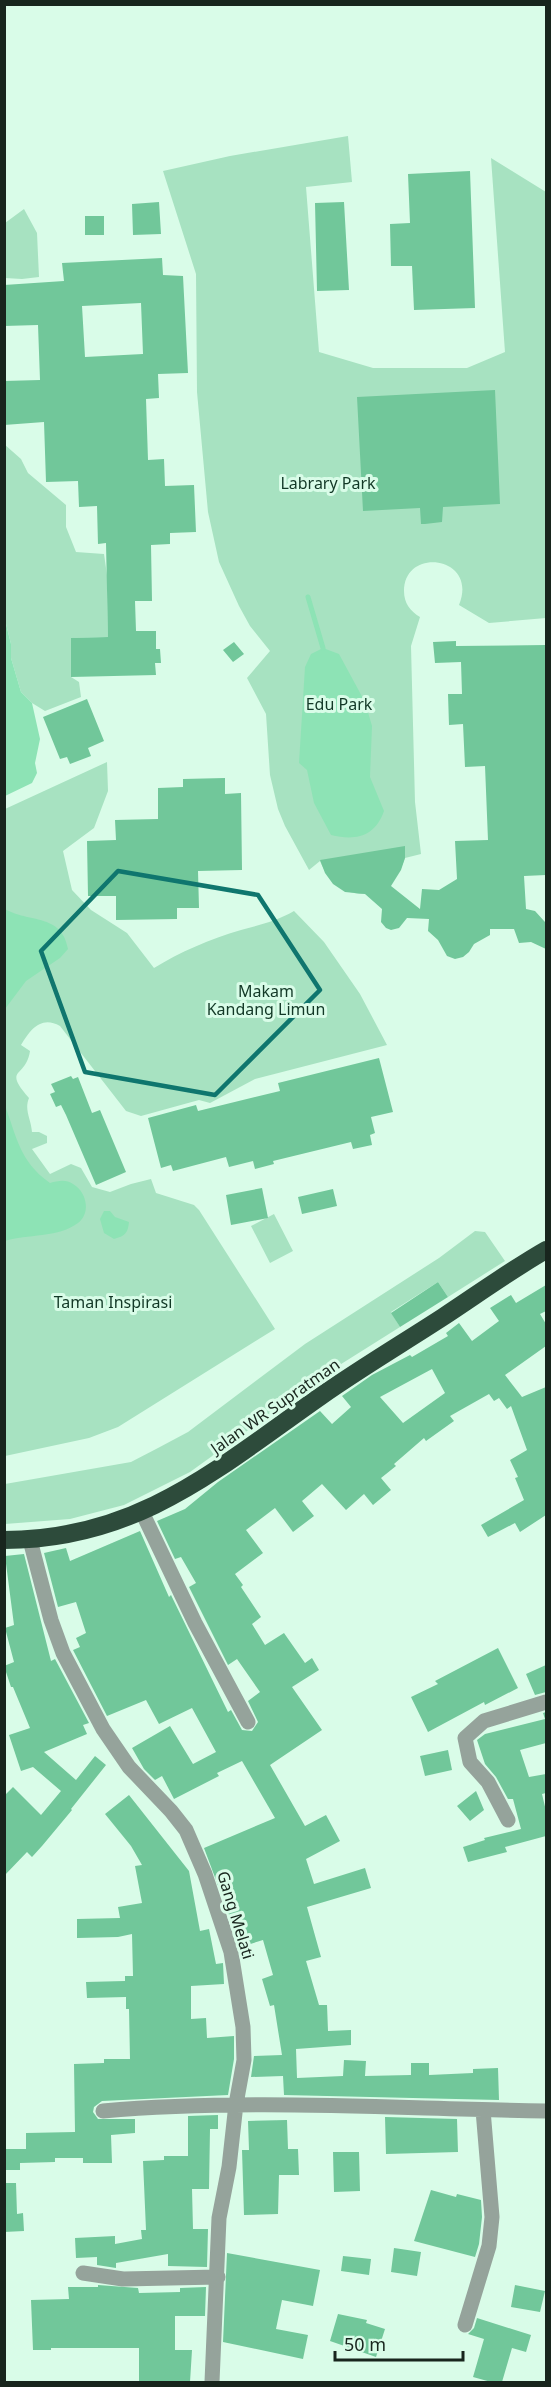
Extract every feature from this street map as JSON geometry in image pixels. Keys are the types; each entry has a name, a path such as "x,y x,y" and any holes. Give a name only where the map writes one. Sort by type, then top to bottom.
{"highway":[{"name":"Jalan WR Supratman","path":"4,1540 30,1540 93,1528 142,1512 200,1482 323,1394 545,1253"}],"street":[{"path":"142,1512 195,1623 248,1722"},
{"name":"Gang Melati","path":"30,1540 51,1620 63,1653 103,1729 129,1767 171,1810 186,1830 205,1874 231,1952 243,2027 244,2060 236,2104 229,2167 219,2218 212,2382"},
{"path":"508,1820 488,1782 470,1762 465,1738 484,1721 546,1702"},
{"path":"103,2111 167,2105 236,2104 546,2111"},
{"path":"465,2325 489,2246 492,2217 483,2110"},
{"path":"83,2273 123,2279 218,2277"}],"highlighted area":[{"path":"118,871 258,895 320,990 215,1095 85,1072 41,951"}],"green space":[{"name":"Labrary Park","path":"348,136 352,182 306,187 319,352 373,368 467,368 505,352 491,158 546,192 546,618 489,623 459,605 462,588 459,576 450,567 439,563 427,563 415,567 407,577 404,591 406,603 420,617 411,646 415,802 421,854 405,858 398,873 388,885 364,894 351,892 339,886 328,876 320,861 309,870 278,809 270,775 266,714 247,678 270,651 250,626 219,562 208,512 197,392 196,274 163,171 230,156"},
{"path":"24,209 37,233 39,277 5,278 5,223"},
{"path":"4,444 21,459 28,473 66,505 66,527 76,552 104,554 107,575 108,637 71,638 71,677 79,682 81,697 45,711 21,692 11,658 11,644 5,620"},
{"name":"Taman Inspirasi","path":"107,762 108,791 94,828 63,851 72,890 91,910 127,933 154,968 207,942 275,920 294,911 324,942 360,994 387,1045 255,1079 210,1103 199,1100 141,1116 126,1111 60,1026 47,1022 32,1029 21,1045 30,1051 28,1060 16,1077 29,1098 27,1111 32,1132 39,1132 47,1136 47,1143 32,1149 50,1174 71,1164 81,1168 92,1187 110,1192 151,1179 156,1193 194,1205 275,1329 118,1427 89,1438 5,1456 5,809"},
{"path":"274,1214 293,1251 270,1263 251,1226"},
{"path":"475,1231 485,1232 505,1261 448,1297 438,1282 391,1312 400,1327 330,1371 190,1472 124,1505 70,1519 5,1524 5,1484 131,1462 188,1432 305,1344 439,1258"}],"shaded area":[{"path":"5,620 11,644 11,658 21,692 32,703 40,739 35,763 37,773 32,783 5,796"},
{"path":"323,648 339,654 365,702 372,726 370,777 384,811 370,832 356,837 331,835 314,803 307,770 299,763 305,667 311,654"},
{"path":"5,909 51,924 65,938 68,949 60,958 26,981 5,1009"},
{"path":"4,1103 20,1148 32,1166 50,1183 68,1181 82,1192 86,1203 85,1214 78,1223 70,1228 5,1241"},
{"path":"104,1211 110,1211 115,1217 129,1222 127,1231 123,1235 114,1239 104,1233 100,1219"}],"building":[{"path":"470,171 475,308 414,310 412,266 391,266 390,224 410,223 408,174"},
{"path":"159,202 161,234 133,235 132,204"},
{"path":"344,202 349,290 317,291 315,203"},
{"path":"85,216 104,216 104,235 85,235"},
{"path":"162,258 163,275 183,276 188,373 158,374 159,398 146,399 148,460 164,459 165,486 194,485 196,532 170,533 170,544 151,545 152,601 135,601 136,631 156,631 156,649 160,649 161,663 155,663 156,675 71,677 71,638 108,637 106,543 98,544 97,506 79,507 78,481 46,482 44,422 4,425 4,381 40,380 38,325 4,326 4,285 64,281 62,263","holes":["141,303 143,354 85,357 82,306"]},
{"path":"495,390 500,504 443,507 442,522 425,524 421,524 420,508 363,511 357,397"},
{"path":"456,641 456,646 546,645 546,875 524,876 526,909 535,911 545,922 546,949 531,942 519,943 514,929 490,929 490,935 474,944 463,957 455,959 447,956 438,940 428,931 429,919 407,918 399,928 391,930 386,928 381,922 382,909 365,894 345,892 333,884 320,860 405,846 405,858 401,870 391,886 420,909 422,889 439,890 457,879 455,841 488,840 485,766 465,767 463,724 449,725 448,694 462,694 461,662 435,663 433,642"},
{"path":"234,642 244,654 233,662 223,650"},
{"path":"87,699 104,741 88,748 91,756 70,764 67,757 60,759 43,717"},
{"path":"225,778 225,794 241,793 242,870 198,871 199,908 177,908 177,919 116,920 116,896 88,896 87,841 116,840 115,820 158,819 158,788 183,787 183,779"},
{"path":"379,1058 393,1112 371,1117 375,1133 370,1135 372,1145 353,1149 351,1142 273,1161 274,1164 255,1169 253,1161 229,1167 226,1157 173,1171 171,1165 161,1168 148,1118 196,1105 198,1111 280,1091 278,1083"},
{"path":"71,1076 73,1079 78,1077 92,1113 100,1110 126,1172 96,1185 61,1105 56,1107 50,1094 55,1092 51,1084"},
{"path":"262,1188 268,1218 231,1225 226,1195"},
{"path":"333,1189 337,1206 302,1214 298,1197"},
{"path":"438,1282 448,1297 400,1327 391,1313"},
{"path":"546,1285 546,1311 540,1314 546,1324 546,1346 505,1375 522,1397 546,1387 546,1515 520,1532 515,1523 488,1537 481,1525 524,1500 515,1478 518,1477 510,1460 527,1450 511,1406 507,1409 499,1398 494,1401 489,1394 450,1416 454,1421 426,1441 424,1438 394,1464 396,1466 381,1478 391,1490 373,1505 364,1494 346,1510 322,1484 302,1501 314,1516 293,1532 275,1508 246,1530 263,1553 235,1574 261,1617 252,1624 265,1645 284,1633 305,1663 312,1658 319,1670 292,1687 322,1730 270,1765 305,1826 326,1815 340,1841 306,1859 314,1884 365,1868 371,1888 307,1907 321,1957 306,1961 319,2005 327,2005 328,2031 351,2030 351,2045 296,2049 297,2078 343,2076 344,2060 366,2061 365,2076 411,2075 411,2063 429,2063 429,2075 473,2073 473,2069 498,2068 499,2100 284,2095 283,2076 251,2077 254,2056 282,2055 274,2005 270,2006 262,1979 273,1975 263,1940 241,1947 204,1848 275,1818 242,1761 217,1773 219,1776 174,1799 162,1776 155,1780 144,1769 132,1748 170,1726 193,1764 216,1752 192,1708 159,1724 146,1700 107,1716 73,1650 80,1647 76,1638 86,1633 76,1602 58,1607 44,1553 66,1548 70,1561 140,1531 169,1597 171,1595 228,1712 231,1710 242,1730 252,1731 258,1722 248,1701 260,1692 237,1659 228,1665 189,1587 196,1583 181,1557 175,1559 157,1521 185,1509 218,1482 320,1411 332,1424 351,1407 342,1396 372,1375 410,1355 412,1357 448,1336 446,1333 459,1323 472,1341 499,1321 490,1308 511,1295 516,1303","holes":["432,1369 445,1393 403,1423 380,1397"]},
{"path":"24,1554 51,1661 55,1659 89,1723 83,1725 87,1734 44,1752 76,1780 95,1756 106,1765 32,1857 27,1852 4,1876 4,1796 13,1787 41,1815 61,1791 33,1767 21,1771 9,1735 30,1728 4,1666 14,1662 5,1628 14,1625 5,1556"},
{"path":"498,1648 518,1688 485,1705 484,1702 428,1732 411,1697 438,1684 435,1681"},
{"path":"546,1665 546,1692 535,1695 526,1674"},
{"path":"546,1712 546,1743 520,1750 529,1777 546,1774 546,1793 542,1794 546,1811 546,1836 505,1847 507,1852 468,1862 463,1847 485,1840 484,1838 521,1829 513,1799 508,1799 496,1777 485,1764 477,1740 485,1734 545,1719 543,1713"},
{"path":"448,1750 452,1770 425,1776 420,1756"},
{"path":"476,1791 484,1810 470,1821 457,1806"},
{"path":"129,1795 189,1871 200,1931 209,1929 216,1964 223,1963 224,1984 191,1986 191,2019 206,2018 207,2038 234,2036 234,2059 228,2095 102,2101 94,2107 93,2112 98,2119 135,2119 135,2133 111,2135 112,2163 83,2163 83,2158 55,2158 55,2162 20,2163 20,2170 4,2170 4,2149 26,2149 26,2133 75,2132 74,2064 104,2063 104,2059 130,2059 129,2009 126,2009 126,1997 87,1998 86,1982 125,1981 125,1976 133,1976 132,1934 118,1937 77,1938 77,1919 120,1918 118,1907 142,1903 135,1866 142,1865 131,1846 105,1814"},
{"path":"218,2115 218,2129 210,2129 209,2189 192,2189 193,2229 208,2229 207,2267 168,2266 168,2254 116,2263 116,2268 97,2265 97,2257 76,2258 75,2238 115,2236 115,2244 142,2239 141,2230 146,2230 143,2161 164,2160 164,2156 188,2156 188,2116"},
{"path":"385,2117 457,2119 458,2152 386,2154"},
{"path":"287,2120 288,2149 298,2149 299,2175 279,2175 278,2214 244,2215 242,2150 249,2150 248,2121"},
{"path":"333,2152 359,2152 360,2191 334,2192"},
{"path":"4,2183 16,2183 17,2214 23,2213 24,2231 4,2232"},
{"path":"431,2190 456,2197 457,2194 481,2200 482,2217 475,2257 414,2241"},
{"path":"394,2248 421,2252 417,2276 391,2272"},
{"path":"227,2253 320,2270 313,2306 282,2300 276,2329 308,2335 303,2359 223,2342"},
{"path":"343,2256 371,2259 369,2275 341,2271"},
{"path":"98,2285 138,2288 139,2293 180,2292 180,2288 206,2287 205,2316 175,2316 175,2350 192,2350 190,2382 139,2382 139,2348 33,2350 31,2300 69,2299 68,2287 98,2287"},
{"path":"515,2285 545,2291 540,2312 511,2307"},
{"path":"338,2314 367,2320 366,2323 385,2329 376,2357 330,2341"},
{"path":"477,2318 531,2335 526,2352 512,2348 502,2382 491,2382 473,2377 484,2339 468,2334 474,2328"}],"waterway":[{"path":"308,597 323,648"}],"park label":[{"name":"Edu Park","path":"339,704"},
{"name":"Makam Kandang Limun","path":"266,1000"}]}
